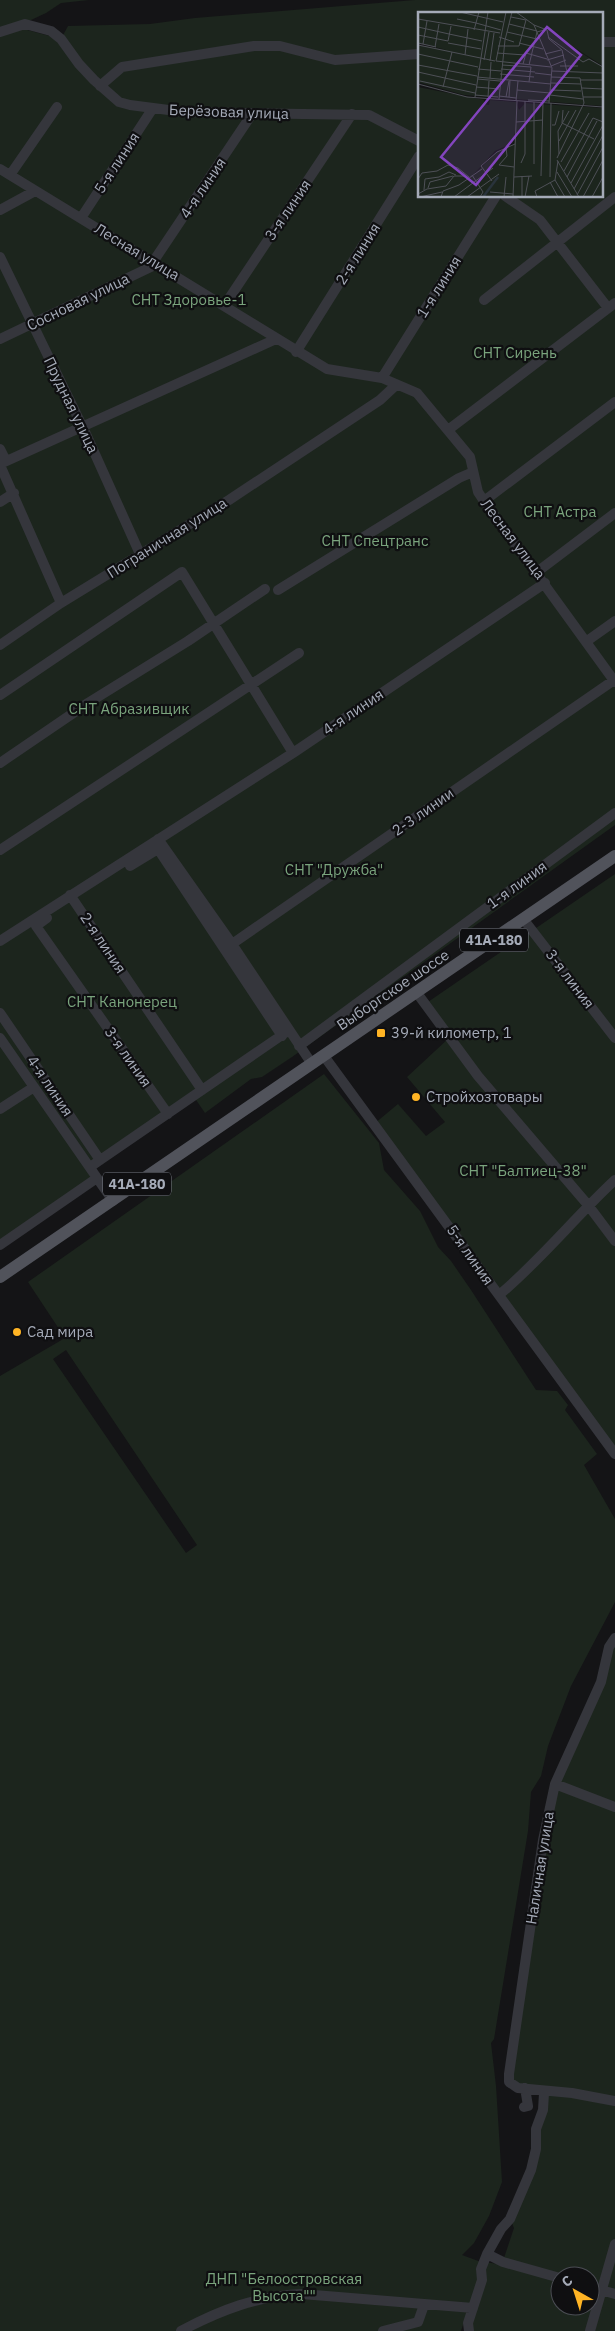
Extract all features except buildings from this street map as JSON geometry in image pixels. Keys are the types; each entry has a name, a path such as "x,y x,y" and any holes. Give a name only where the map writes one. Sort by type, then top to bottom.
{"main road":[{"name":"Выборгское шоссе","path":"312,1064 615,856"},
{"name":"41А-180","path":"0,1277 312,1064"}],"street":[{"name":"Берёзовая улица","path":"2,34 25,24 51,31 61,39 79,64 100,86 119,102 184,112 369,115 418,140"},
{"path":"602,42 615,42"},
{"path":"100,86 122,67 254,46 280,46 335,60 418,54"},
{"path":"10,175 57,107"},
{"name":"5-я линия","path":"81,218 153,108"},
{"name":"4-я линия","path":"155,263 252,114"},
{"name":"3-я линия","path":"224,306 352,114"},
{"name":"2-я линия","path":"296,352 418,158"},
{"name":"Лесная улица","path":"0,169 327,370 382,378 417,393 470,457 478,492 588,641 614,681"},
{"path":"0,210 35,191"},
{"path":"484,300 615,197"},
{"name":"1-я линия","path":"382,378 495,198"},
{"path":"448,430 612,305 540,220 518,200"},
{"name":"Прудная улица","path":"0,258 82,427 140,554"},
{"name":"Сосновая улица","path":"0,340 155,263"},
{"path":"2,463 276,339"},
{"name":"Пограничная улица","path":"0,645 61,603 230,500 372,406 396,385"},
{"path":"484,501 615,402"},
{"path":"0,449 2,463 61,603"},
{"path":"278,590 459,478 473,472"},
{"path":"0,502 14,493"},
{"path":"537,572 615,513"},
{"path":"0,695 182,572 212,624 293,753"},
{"name":"4-я линия","path":"72,897 158,839 293,753 545,583"},
{"path":"0,763 88,703 265,589"},
{"path":"588,641 615,621"},
{"path":"0,850 299,653"},
{"name":"2-3 линии","path":"232,944 614,681"},
{"name":"1-я линия","path":"299,1046 615,813"},
{"path":"158,839 232,944 285,1034"},
{"path":"130,866 158,848 285,1034 299,1046 312,1064"},
{"path":"0,941 72,897"},
{"name":"3-я линия","path":"72,897 36,926 168,1114"},
{"name":"2-я линия","path":"72,897 202,1090"},
{"name":"3-я линия","path":"524,920 615,1038"},
{"path":"417,993 478,1076 588,1205 615,1241"},
{"name":"4-я линия","path":"0,1012 100,1160"},
{"path":"90,1167 285,1034"},
{"path":"0,1038 113,1201"},
{"name":"5-я линия","path":"324,1056 615,1454"},
{"path":"0,1109 34,1087"},
{"path":"0,1245 97,1178"},
{"path":"499,1295 540,1259 588,1205 615,1180"},
{"name":"Наличная улица","path":"529,2088 518,2088 509,2082 511,2055 543,1840 555,1784 601,1682 613,1646"},
{"path":"555,1784 615,1807"},
{"path":"524,2108 528,2106 529,2088 572,2092 615,2101"},
{"path":"469,2331 468,2323 482,2280 481,2270 487,2254 501,2229 510,2219 531,2170 536,2148 536,2129 544,2110 544,2093"},
{"path":"590,2331 615,2244"},
{"path":"487,2254 503,2262 550,2275"},
{"path":"602,2290 615,2294"},
{"path":"181,2331 215,2313 250,2300 276,2295 302,2294 473,2308"},
{"path":"383,2331 418,2322 424,2305"}],"green space":[{"path":"0,0 89,0 61,3 46,13 16,27 61,39 68,26 150,24 195,18 415,0 615,0 615,825 262,1077 251,1079 205,1113 194,1097 96,1163 96,1177 0,1245"},
{"name":"СНТ \"Балтиец-38\"","path":"615,874 615,1455 374,1124 398,1104 426,1136 445,1122 407,1077 449,1038 425,1004"},
{"name":"ДНП \"Белоостровская Высота\"\"","path":"324,1074 379,1143 384,1170 420,1211 438,1247 451,1261 471,1290 536,1390 557,1391 568,1405 565,1410 597,1454 584,1465 615,1519 615,1602 571,1686 548,1746 541,1776 531,1792 528,1831 494,2039 491,2043 496,2086 502,2182 489,2216 474,2243 462,2255 481,2262 478,2281 461,2331 0,2331 0,1376 65,1338 28,1282","holes":["66,1350 197,1545 186,1553 53,1359"]},
{"path":"615,1638 615,2331 469,2331 484,2262 498,2264 504,2258 514,2228 510,2219 531,2170 545,2090 509,2082 555,1784"}],"place":[{"name":"39-й километр, 1","path":"381,1033"},
{"name":"Стройхозтовары","path":"416,1097"},
{"name":"Сад мира","path":"17,1332"}],"park label":[{"name":"СНТ Здоровье-1","path":"189,300"},
{"name":"СНТ Сирень","path":"515,353"},
{"name":"СНТ Астра","path":"560,512"},
{"name":"СНТ Спецтранс","path":"375,541"},
{"name":"СНТ Абразивщик","path":"129,709"},
{"name":"СНТ \"Дружба\"","path":"334,870"},
{"name":"СНТ Канонерец","path":"122,1002"}]}
